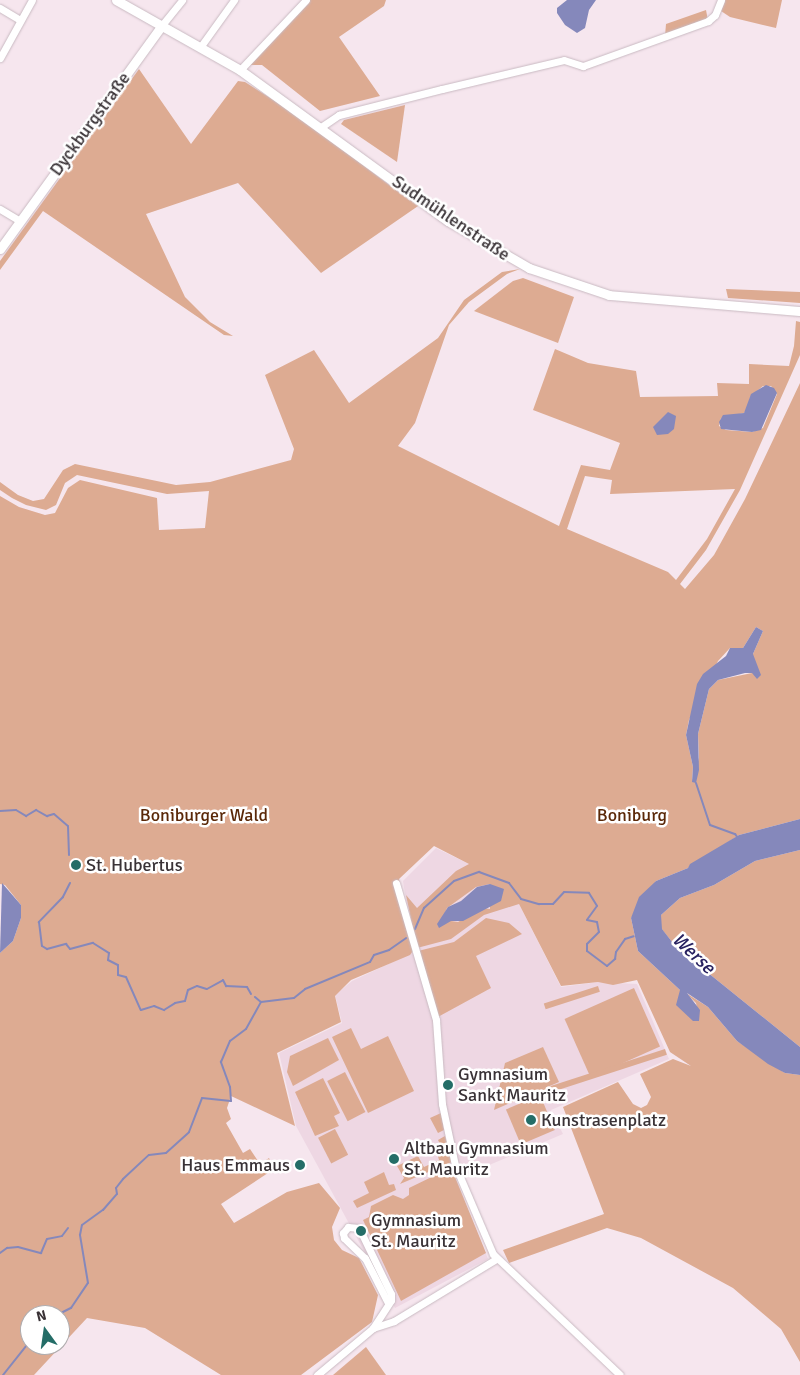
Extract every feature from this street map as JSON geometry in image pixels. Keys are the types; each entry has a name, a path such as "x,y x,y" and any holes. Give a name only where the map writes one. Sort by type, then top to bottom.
{"street":[{"path":"0,58 32,0"},
{"name":"Sudmühlenstraße","path":"116,0 201,46 240,70 469,235 543,274 581,288 625,298 800,311"},
{"name":"Dyckburgstraße","path":"0,249 182,0"},
{"path":"201,46 234,0"},
{"path":"240,70 306,0"},
{"path":"321,127 338,116 564,60 583,66 708,21 715,15 720,0"},
{"path":"0,8 20,20"},
{"path":"0,209 20,221"},
{"path":"396,884 436,1020 442,1104 455,1165 495,1256 620,1375"},
{"path":"317,1375 373,1328 392,1298 361,1231 356,1226 348,1227 343,1233 344,1238 365,1258 388,1303"},
{"path":"373,1328 394,1321 495,1256"}],"shaded area":[{"name":"Gymnasium Sankt Mauritz","path":"436,848 469,864 519,904 561,987 598,982 637,984 669,1059 551,1110 563,1134 456,1179 488,1259 395,1308 296,1126 279,1053 342,1023 335,995 352,981 414,952 403,881"}],"green space":[{"path":"306,0 386,0 384,6 339,37 380,96 320,111 262,65 249,65"},
{"path":"725,0 782,0 776,28 730,17 721,11"},
{"path":"706,10 708,21 665,36 666,24"},
{"path":"139,69 191,144 238,81 245,82 294,113 409,200 421,204 321,273 238,183 146,214 185,297 210,322 233,336 224,335 43,211 0,270 0,261"},
{"path":"405,105 397,162 341,124 344,120"},
{"name":"Boniburger Wald","path":"520,269 507,274 469,302 449,325 415,423 398,446 559,526 581,465 610,470 620,443 533,410 555,349 588,363 636,371 640,397 718,396 717,383 749,384 749,364 789,366 794,346 796,321 800,322 800,355 740,490 706,550 680,584 685,589 714,555 745,499 800,383 800,819 739,835 688,868 656,881 631,918 638,951 680,990 699,1019 696,1003 686,993 708,1007 737,1041 785,1073 800,1075 800,1362 781,1329 733,1288 641,1238 607,1228 509,1263 503,1250 604,1214 563,1107 618,1082 633,1104 641,1108 647,1105 651,1097 640,1074 673,1059 691,1066 670,1052 637,980 613,985 598,982 561,986 519,904 484,915 451,939 417,948 406,895 417,908 456,871 469,864 434,846 399,879 413,951 410,955 351,980 335,996 341,1022 277,1053 295,1126 231,1096 227,1108 231,1119 226,1123 243,1153 250,1149 260,1164 269,1158 274,1169 221,1204 234,1223 287,1192 319,1183 340,1208 332,1227 334,1240 342,1250 359,1258 378,1295 372,1322 301,1375 221,1375 145,1328 87,1318 70,1336 70,1305 20,1305 20,1355 53,1355 34,1375 0,1375 0,953 13,941 21,918 21,905 5,885 0,884 0,496 19,507 45,515 55,513 68,488 80,480 157,498 159,530 205,528 209,491 167,494 77,475 65,483 56,505 46,510 26,505 12,498 0,490 0,482 18,495 33,501 44,499 63,470 75,464 176,485 210,482 291,460 294,449 265,375 314,350 349,403 438,338 464,300 502,272","holes":["763,386 771,386 777,394 763,428 752,432 726,430 719,426 721,418 744,413 749,406 750,397","585,476 612,480 610,494 735,489 707,539 676,580 668,572 567,529","756,627 763,631 753,654 752,673 718,680 709,689 698,734 699,758 692,782 693,767 686,735 689,720 718,661 730,648 743,648","490,884 490,909 483,908 458,922 451,921 445,913 447,908 476,887"]},
{"path":"523,278 574,297 558,343 474,311 513,281"},
{"path":"726,289 800,292 800,303 728,298"},
{"path":"800,850 800,1047 676,947 661,928 661,915 680,898 714,885 755,861"},
{"path":"486,918 509,923 522,934 476,956 491,988 436,1018 418,951 454,942"},
{"path":"598,986 600,992 546,1009 544,1004"},
{"path":"634,988 660,1046 591,1077 565,1019"},
{"path":"351,1028 361,1049 388,1036 414,1091 368,1113 332,1037"},
{"path":"328,1038 339,1060 293,1086 287,1072 290,1056"},
{"path":"543,1047 559,1082 494,1110 505,1063"},
{"path":"665,1049 667,1055 544,1095 542,1089"},
{"path":"345,1072 365,1112 348,1121 327,1081"},
{"path":"323,1078 340,1113 334,1116 339,1126 315,1136 295,1092"},
{"name":"Kunstrasenplatz","path":"540,1095 555,1130 521,1144 506,1109"},
{"path":"441,1113 444,1130 438,1133 430,1118"},
{"path":"335,1129 348,1155 331,1163 318,1138"},
{"path":"445,1136 452,1162 400,1184 404,1178 397,1166 418,1156 424,1167 439,1160 437,1153 443,1150 438,1140"},
{"path":"446,1170 453,1172 486,1253 401,1301 363,1220 369,1217 371,1206 393,1195 403,1199 409,1195 409,1188"},
{"path":"384,1172 389,1185 394,1184 396,1190 357,1208 353,1201 369,1193 364,1182"},
{"path":"366,1347 386,1375 333,1375"}],"water":[{"path":"567,0 596,0 589,10 585,28 577,33 565,25 557,13 557,8"},
{"path":"766,385 774,388 777,393 761,430 752,432 721,429 719,422 723,415 744,413 751,394"},
{"path":"668,412 676,416 674,429 668,434 657,435 653,427"},
{"path":"756,627 763,631 753,654 761,675 757,679 752,673 745,673 718,680 709,689 698,734 699,770 696,783 692,782 693,767 686,735 697,684 703,674 726,656 730,648 743,648"},
{"path":"800,819 800,850 755,861 714,885 680,898 661,915 662,929 676,947 800,1047 800,1075 785,1073 768,1064 737,1041 708,1007 687,993 700,1010 699,1021 693,1021 676,1005 680,990 638,951 631,918 639,897 656,881 688,868 690,864 739,835"},
{"path":"2,883 21,905 21,918 13,941 0,953"},
{"path":"490,884 504,889 501,901 463,921 451,921 439,928 437,924 448,907 461,901 477,887"}],"waterway":[{"path":"696,783 710,825 735,834 738,838"},
{"path":"0,811 16,810 26,816 36,810 47,816 54,814 68,826 69,855"},
{"path":"415,929 424,908 454,881 479,872 509,883 521,899 539,904 553,904 564,892 589,893 597,906 587,920 597,922 599,932 587,944 587,951 607,966 615,959 616,952 625,939 634,936"},
{"path":"70,883 63,897 39,922 42,946 47,949 66,944 70,949 93,943 109,953 108,960 118,965 118,975 126,977 141,1010 154,1006 164,1010 175,1003 185,1001 188,990 197,986 207,989 223,980 226,986 247,987 251,994"},
{"path":"70,1308 88,1283 80,1235 82,1225 103,1210 117,1194 116,1188 123,1179 149,1155 166,1153 189,1132 202,1098 231,1101 230,1087 221,1062 230,1041 246,1029 261,1002 294,998 305,989 370,962 374,955 389,950 406,938"},
{"path":"255,997 261,1002"},
{"path":"0,1253 7,1248 18,1247 41,1253 47,1239 62,1236 68,1228"},
{"path":"3,1375 20,1354"}],"place":[{"name":"St. Hubertus","path":"76,865"},
{"name":"Gymnasium Sankt Mauritz","path":"448,1085"},
{"name":"Kunstrasenplatz","path":"531,1120"},
{"name":"Altbau Gymnasium St. Mauritz","path":"394,1159"},
{"name":"Haus Emmaus","path":"300,1165"},
{"name":"Gymnasium St. Mauritz","path":"361,1231"}],"park label":[{"name":"Boniburg","path":"632,815"}],"water label":[{"name":"Werse","path":"693,954"}]}
